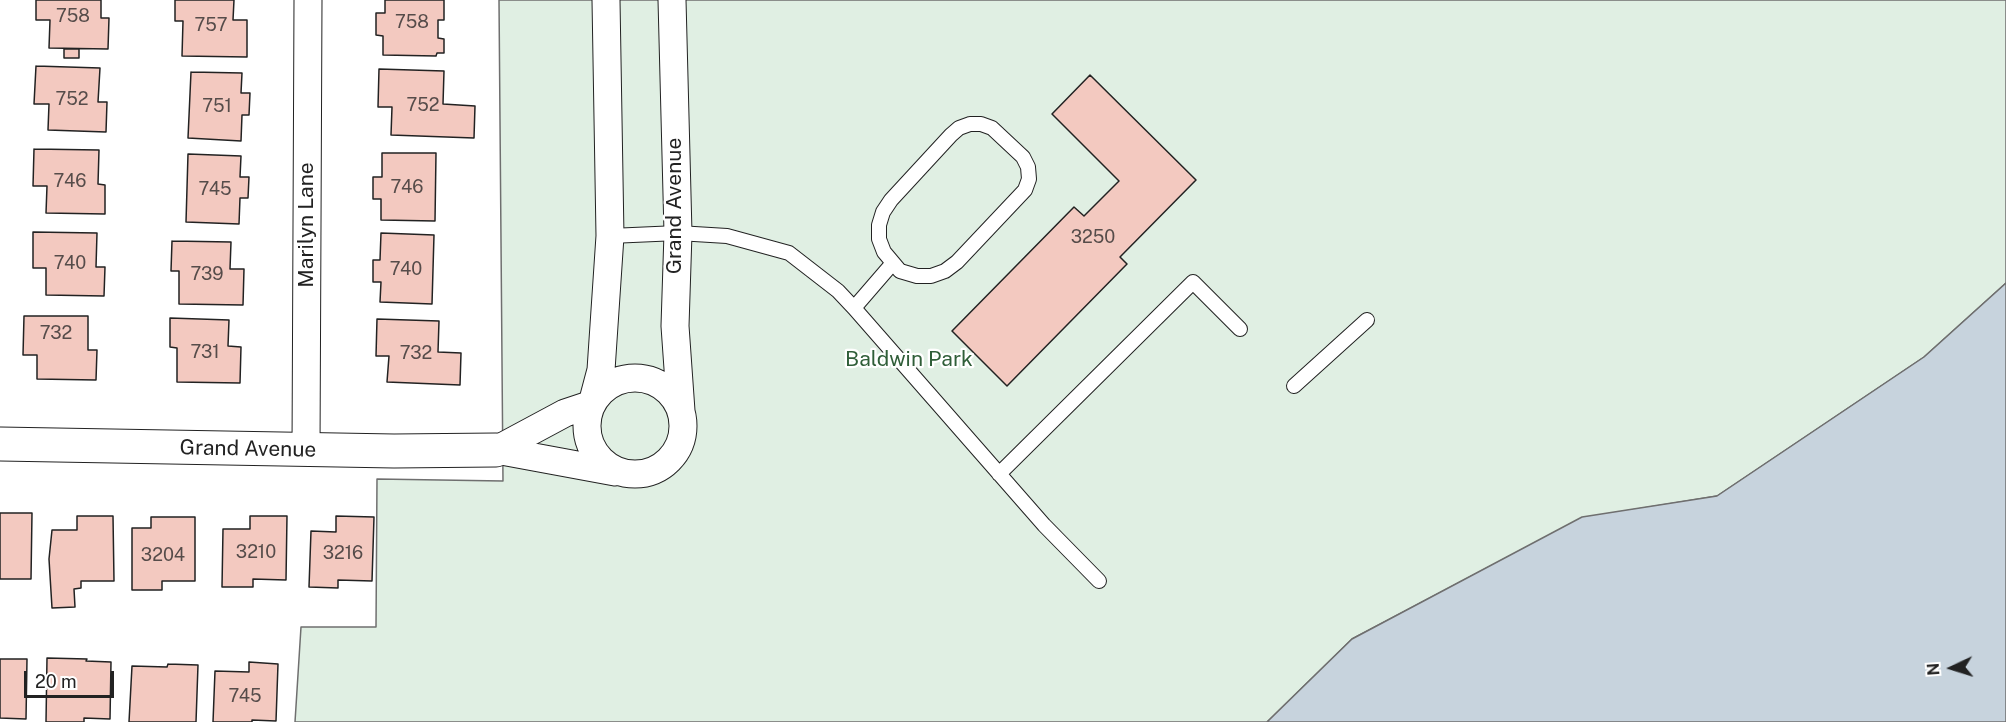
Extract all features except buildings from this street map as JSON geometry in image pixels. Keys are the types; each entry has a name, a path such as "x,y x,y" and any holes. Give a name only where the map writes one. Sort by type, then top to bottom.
{"street":[{"name":"Marilyn Lane","path":"306,450 308,0"},
{"path":"606,0 610,236 601,370 587,419 587,435 592,449 602,462 615,470 630,474"},
{"name":"Grand Avenue","path":"0,444 306,450 496,450 630,474 646,473 660,468 672,458 680,443 684,427 675,326 678,233 672,0"},
{"name":"Grand Avenue","path":"496,450 565,413 592,404 601,392 614,382 630,378 647,379 662,385 673,396 681,411"}],"lane":[{"path":"981,124 992,128 1023,157 1028,167 1029,179 1025,190 951,267 931,276 917,276 900,271 892,264 879,239 879,225 883,212 959,128 981,124"},
{"path":"610,236 678,233 727,236 789,253 838,291 1044,525 1099,581"},
{"path":"854,308 892,264"},
{"path":"999,474 1193,282 1240,329"},
{"path":"1294,386 1368,320"}],"green space":[{"name":"Baldwin Park","path":"499,0 2006,0 2006,283 1924,357 1717,496 1582,518 1352,639 1267,722 295,722 301,627 376,627 377,479 503,481"}],"shaded area":[{"path":"2006,283 2006,722 1267,722 1352,639 1582,517 1717,496 1924,357"}]}
